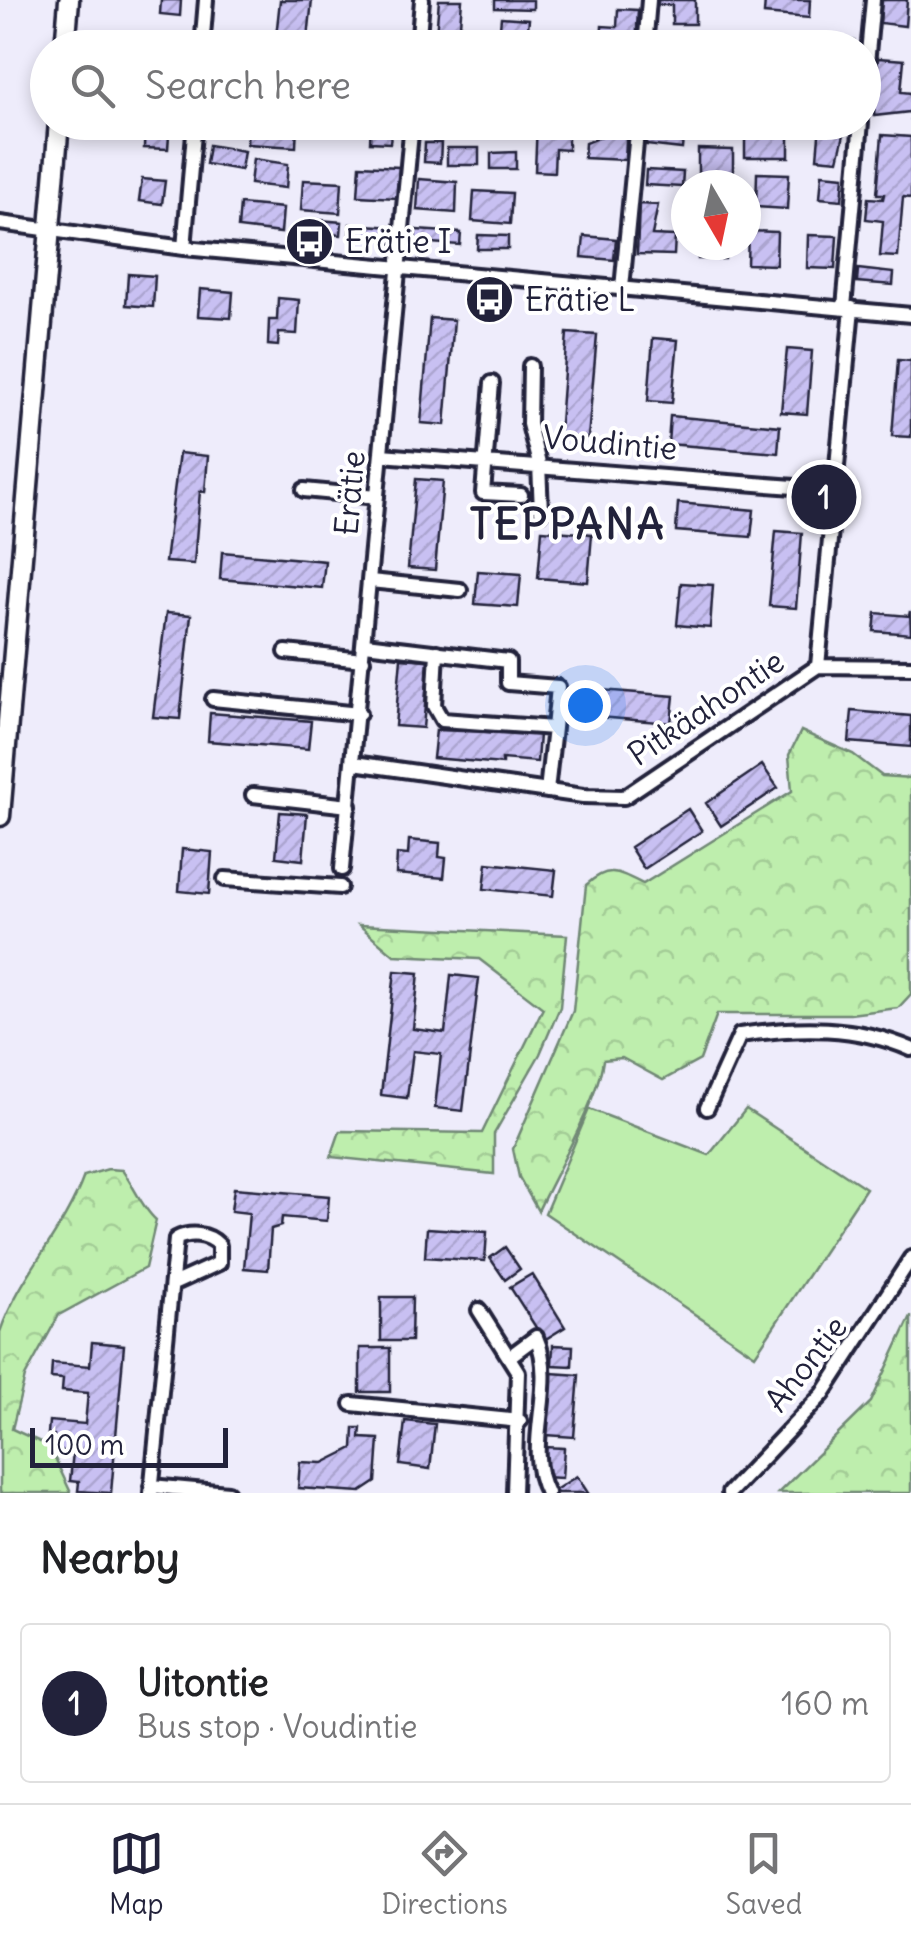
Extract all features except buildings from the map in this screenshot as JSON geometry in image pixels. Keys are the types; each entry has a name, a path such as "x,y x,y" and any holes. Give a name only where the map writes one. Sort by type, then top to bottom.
{"main road":[{"path":"66,30 69,0"},
{"path":"0,816 58,140"}],"street":[{"path":"204,30 206,0"},
{"path":"420,30 422,0"},
{"path":"646,30 649,0"},
{"path":"870,30 872,0"},
{"path":"184,248 193,140"},
{"name":"Erätie","path":"342,869 402,268 411,140"},
{"path":"622,288 636,140"},
{"path":"818,666 860,140"},
{"path":"0,223 184,248 911,316"},
{"path":"530,366 529,424 539,464 541,512"},
{"path":"492,383 483,493 520,496"},
{"name":"Voudintie","path":"381,455 539,464 833,490"},
{"path":"304,490 378,497"},
{"path":"370,581 460,590"},
{"path":"365,644 508,661 508,683 558,687 547,790"},
{"path":"286,652 363,660"},
{"path":"436,652 434,706 442,720 554,728"},
{"name":"Pitkäahontie","path":"354,762 624,797 818,666 911,668"},
{"path":"213,699 358,714"},
{"path":"253,795 349,806"},
{"path":"225,879 340,887"},
{"path":"708,1108 740,1036 818,1028 862,1032 911,1049"},
{"path":"172,1284 219,1263 220,1245 203,1236 186,1234 176,1239 163,1336 151,1489 228,1493"},
{"name":"Ahontie","path":"729,1493 824,1394 911,1258"},
{"path":"479,1310 518,1372 520,1422 514,1493"},
{"path":"509,1357 536,1337 546,1358 537,1473 548,1493"},
{"path":"352,1404 520,1422"}],"green space":[{"path":"801,731 853,754 882,776 911,778 911,994 898,1008 850,1014 717,1014 700,1060 663,1080 622,1058 603,1060 585,1115 538,1211 519,1177 513,1149 573,1011 586,885 607,872 643,884 792,791 789,755"},
{"path":"359,925 567,935 560,1007 540,1054 494,1134 494,1174 331,1157 340,1131 482,1133 543,1008 479,959 394,955"},
{"path":"589,1109 709,1155 746,1109 866,1188 755,1355 545,1213"},
{"path":"108,1169 122,1170 156,1220 145,1268 59,1315 25,1377 12,1429 49,1446 71,1493 0,1493 0,1332 18,1292 65,1216 84,1176"},
{"path":"911,1316 911,1493 778,1493 871,1402"}],"place":[{"name":"Erätie I","path":"310,242"},
{"name":"Erätie L","path":"490,300"},
{"name":"Uitontie","path":"824,497"}],"district":[{"name":"TEPPANA","path":"568,524"}]}
